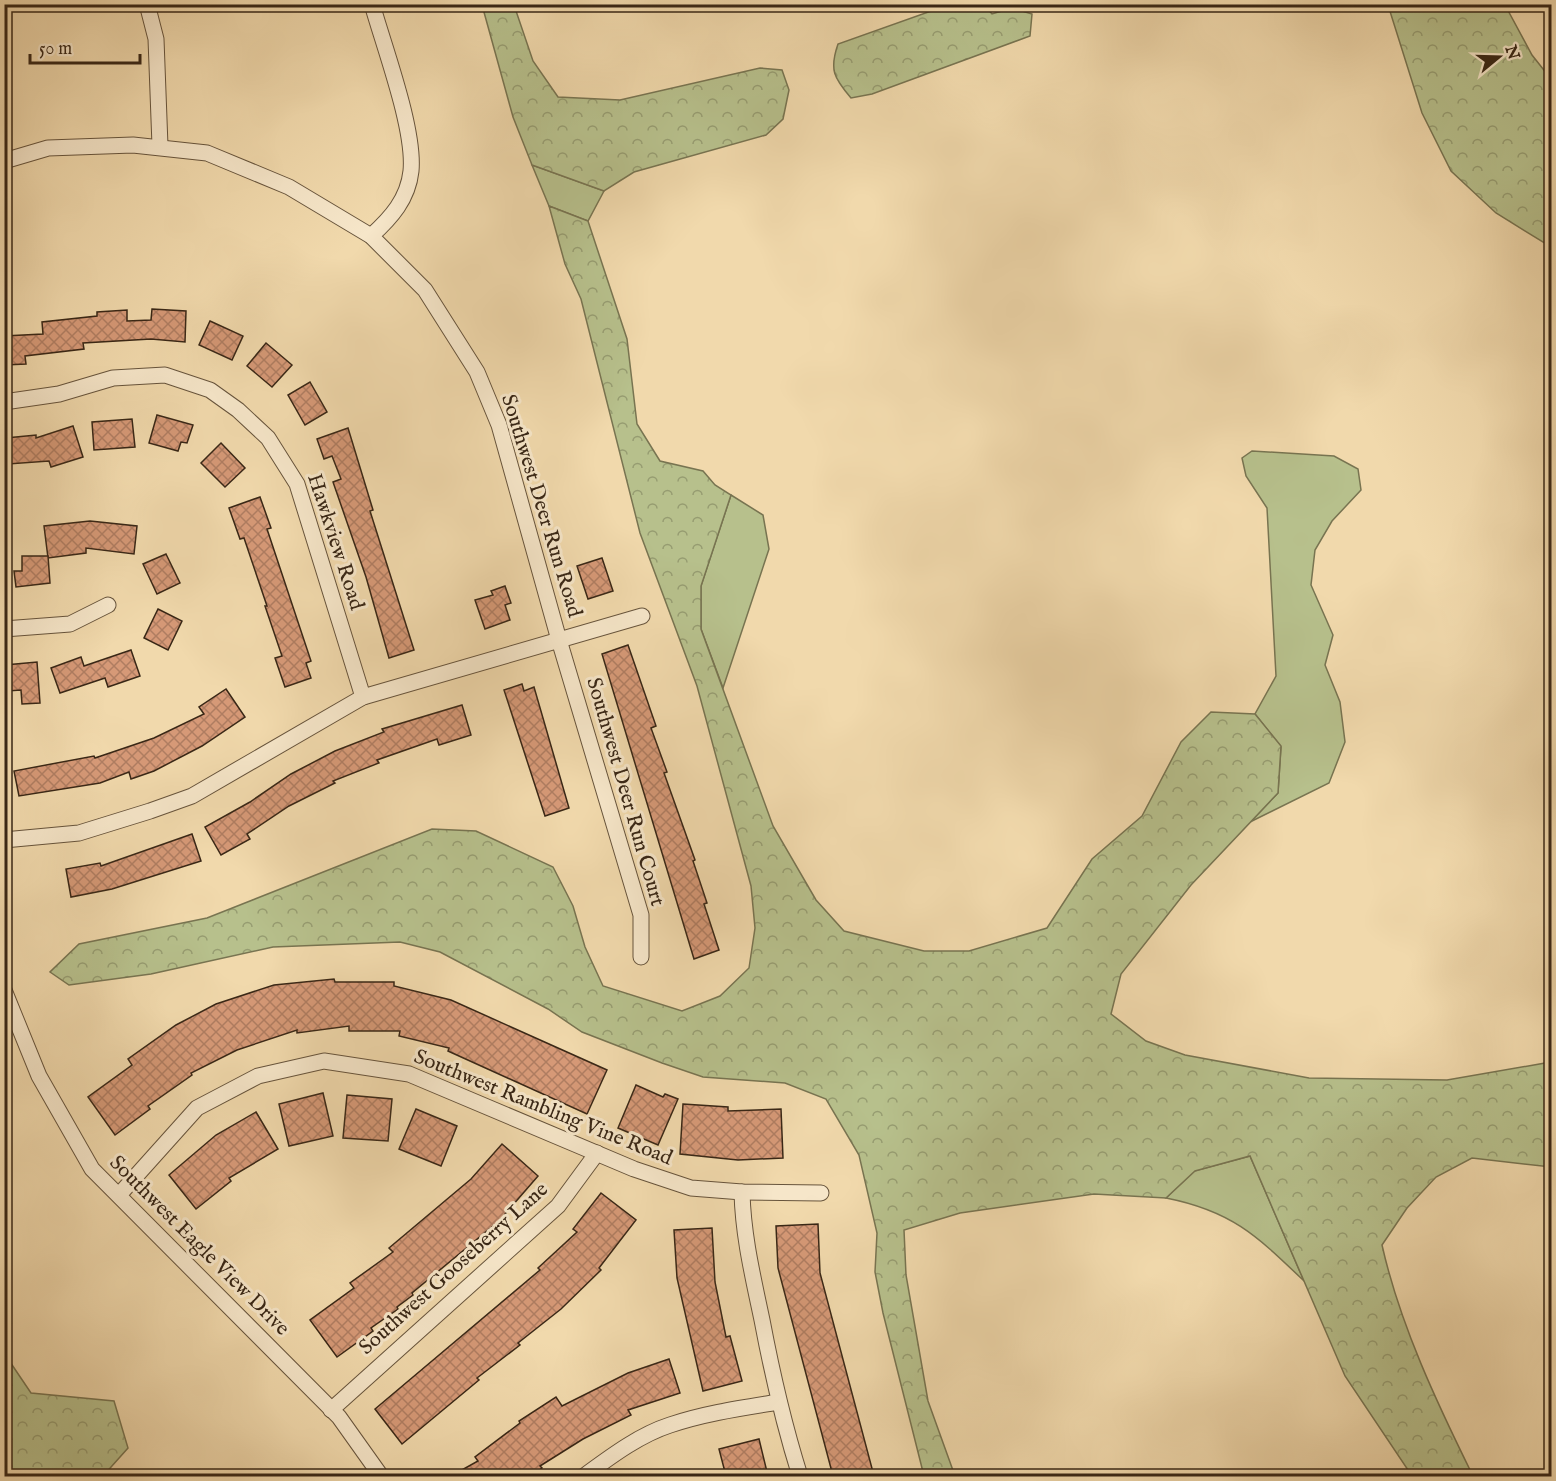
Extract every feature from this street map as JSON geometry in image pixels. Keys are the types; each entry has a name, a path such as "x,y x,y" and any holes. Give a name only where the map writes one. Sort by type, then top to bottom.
{"street":[{"path":"147,4 156,39 160,146"},
{"path":"371,236 394,215 405,192 411,171 410,144 403,113 372,4"},
{"name":"Southwest Deer Run Road","path":"4,161 48,148 133,145 160,146 207,153 289,187 371,236 425,290 477,372 499,425 559,640"},
{"name":"Hawkview Road","path":"4,402 59,394 113,378 165,375 210,390 238,410 268,438 297,484 363,698"},
{"path":"4,629 70,624 108,605"},
{"path":"4,840 79,833 192,796 363,698 642,616"},
{"name":"Southwest Deer Run Court","path":"559,640 641,915 641,957"},
{"name":"Southwest Eagle View Drive","path":"4,990 39,1076 92,1169 331,1410 381,1476"},
{"name":"Southwest Rambling Vine Road","path":"119,1195 197,1108 258,1076 324,1061 409,1074 597,1153 692,1188 742,1192 821,1193"},
{"name":"Southwest Gooseberry Lane","path":"331,1410 558,1206 597,1153"},
{"path":"742,1192 743,1226 779,1402 800,1476"},
{"path":"584,1476 613,1454 668,1425 719,1412 779,1402"}],"green space":[{"path":"482,5 514,5 533,61 558,97 620,100 760,68 782,70 789,90 783,119 766,135 634,172 604,191 532,165 513,117"},
{"path":"948,5 984,5 992,14 1012,8 1032,14 1030,36 872,94 851,98 835,73 834,61 838,44"},
{"path":"1388,5 1505,5 1532,55 1551,79 1551,247 1496,213 1451,171 1422,113"},
{"path":"532,165 604,191 588,221 549,206"},
{"path":"549,206 588,221 627,339 637,424 660,461 703,471 715,485 731,495 701,586 701,629 773,826 816,900 844,931 924,951 969,951 1047,928 1092,859 1142,816 1181,742 1211,712 1255,714 1281,746 1278,793 1191,885 1121,974 1111,1014 1146,1041 1185,1055 1309,1078 1447,1080 1551,1062 1551,1167 1472,1158 1436,1177 1407,1208 1382,1245 1409,1334 1433,1392 1473,1476 1412,1476 1345,1376 1250,1156 1195,1171 1166,1198 1094,1194 960,1213 904,1230 906,1275 928,1401 955,1476 924,1476 883,1313 875,1272 877,1233 859,1155 826,1099 785,1083 703,1077 662,1063 582,1032 548,1009 440,952 400,942 273,947 151,974 69,985 50,972 79,944 207,918 432,829 476,831 553,867 573,906 585,947 603,986 682,1011 720,996 749,968 755,928 751,886 697,686 640,533 581,299 565,264"},
{"path":"1252,451 1334,456 1358,469 1361,490 1332,521 1315,550 1311,585 1333,635 1325,665 1340,702 1345,742 1329,783 1250,822 1278,793 1281,747 1255,714 1276,676 1267,508 1246,476 1242,458"},
{"path":"731,495 763,515 769,549 723,688 701,629 701,586"},
{"path":"1250,1156 1304,1281 1257,1238 1226,1218 1189,1203 1166,1198 1194,1171"},
{"path":"4,1353 31,1393 114,1401 128,1448 103,1476 6,1476"}],"building":[{"path":"152,309 186,311 185,342 151,339 83,343 84,349 25,356 26,364 4,365 4,336 43,334 42,322 97,316 97,312 127,310 127,321 151,320"},
{"path":"210,321 243,336 232,360 199,345"},
{"path":"266,343 292,365 272,387 247,366"},
{"path":"310,382 327,412 305,425 288,395"},
{"path":"157,415 193,425 187,443 181,442 178,451 149,443"},
{"path":"132,419 135,447 94,450 92,422"},
{"path":"73,426 83,457 51,467 49,461 8,464 6,438 36,435 36,438"},
{"path":"348,428 373,510 370,511 414,650 389,658 366,577 333,482 341,479 332,456 324,459 317,439"},
{"path":"221,443 245,468 225,487 201,463"},
{"path":"260,497 271,528 267,529 311,661 306,663 311,678 285,687 275,658 282,656 265,606 267,606 244,538 240,539 229,508"},
{"path":"90,521 137,526 134,554 86,548 86,553 48,558 44,526"},
{"path":"166,554 180,583 157,594 143,564"},
{"path":"22,556 48,556 50,583 16,587 14,571 22,571"},
{"path":"602,558 613,591 588,599 577,566"},
{"path":"505,586 511,603 505,605 510,620 485,629 475,600 493,595 491,591"},
{"path":"158,609 182,621 168,650 144,638"},
{"path":"628,645 656,726 651,728 667,772 664,773 695,860 693,861 707,903 704,904 719,950 694,959 602,654"},
{"path":"131,650 140,676 108,687 105,678 60,693 51,668 81,657 84,666"},
{"path":"37,662 40,703 22,704 21,690 7,691 5,665"},
{"path":"522,684 524,691 534,687 569,808 545,816 504,690"},
{"path":"226,689 245,717 202,746 154,771 131,779 129,772 100,783 19,796 14,771 94,756 95,758 154,738 204,714 199,707"},
{"path":"462,705 471,735 439,745 437,739 377,760 379,763 333,781 335,783 289,806 247,834 250,839 221,855 205,827 250,802 291,774 335,751 384,732 382,729"},
{"path":"192,834 201,861 112,889 71,897 66,869 100,863 101,866"},
{"path":"334,979 335,982 394,982 394,986 451,1000 607,1070 587,1114 448,1051 449,1048 399,1036 400,1031 349,1031 349,1026 297,1033 297,1030 237,1050 191,1073 192,1075 148,1106 150,1109 115,1135 88,1097 132,1065 128,1059 176,1025 216,1004 274,985"},
{"path":"636,1085 663,1097 665,1094 678,1099 658,1145 618,1128"},
{"path":"323,1093 333,1136 289,1146 279,1104"},
{"path":"347,1095 392,1099 388,1141 343,1138"},
{"path":"683,1104 728,1107 728,1111 781,1109 783,1158 738,1160 680,1154"},
{"path":"416,1109 457,1126 441,1166 399,1149"},
{"path":"256,1112 278,1149 229,1178 231,1181 196,1209 169,1175 216,1135"},
{"path":"502,1144 538,1176 499,1221 412,1293 413,1295 397,1307 398,1309 371,1328 373,1331 337,1357 310,1320 354,1288 350,1283 393,1252 389,1248 471,1179"},
{"path":"601,1193 636,1220 599,1268 601,1270 561,1309 518,1343 520,1345 477,1378 479,1380 402,1444 375,1409 540,1270 538,1268 577,1232 573,1229"},
{"path":"818,1224 820,1273 874,1476 833,1476 778,1268 776,1226"},
{"path":"712,1228 715,1282 726,1337 730,1336 742,1381 703,1391 677,1278 674,1230"},
{"path":"669,1359 680,1393 628,1410 631,1415 583,1439 540,1466 542,1468 531,1476 451,1476 478,1461 475,1457 520,1423 519,1421 556,1397 562,1406 628,1373"},
{"path":"759,1439 768,1476 726,1476 719,1449"}]}
